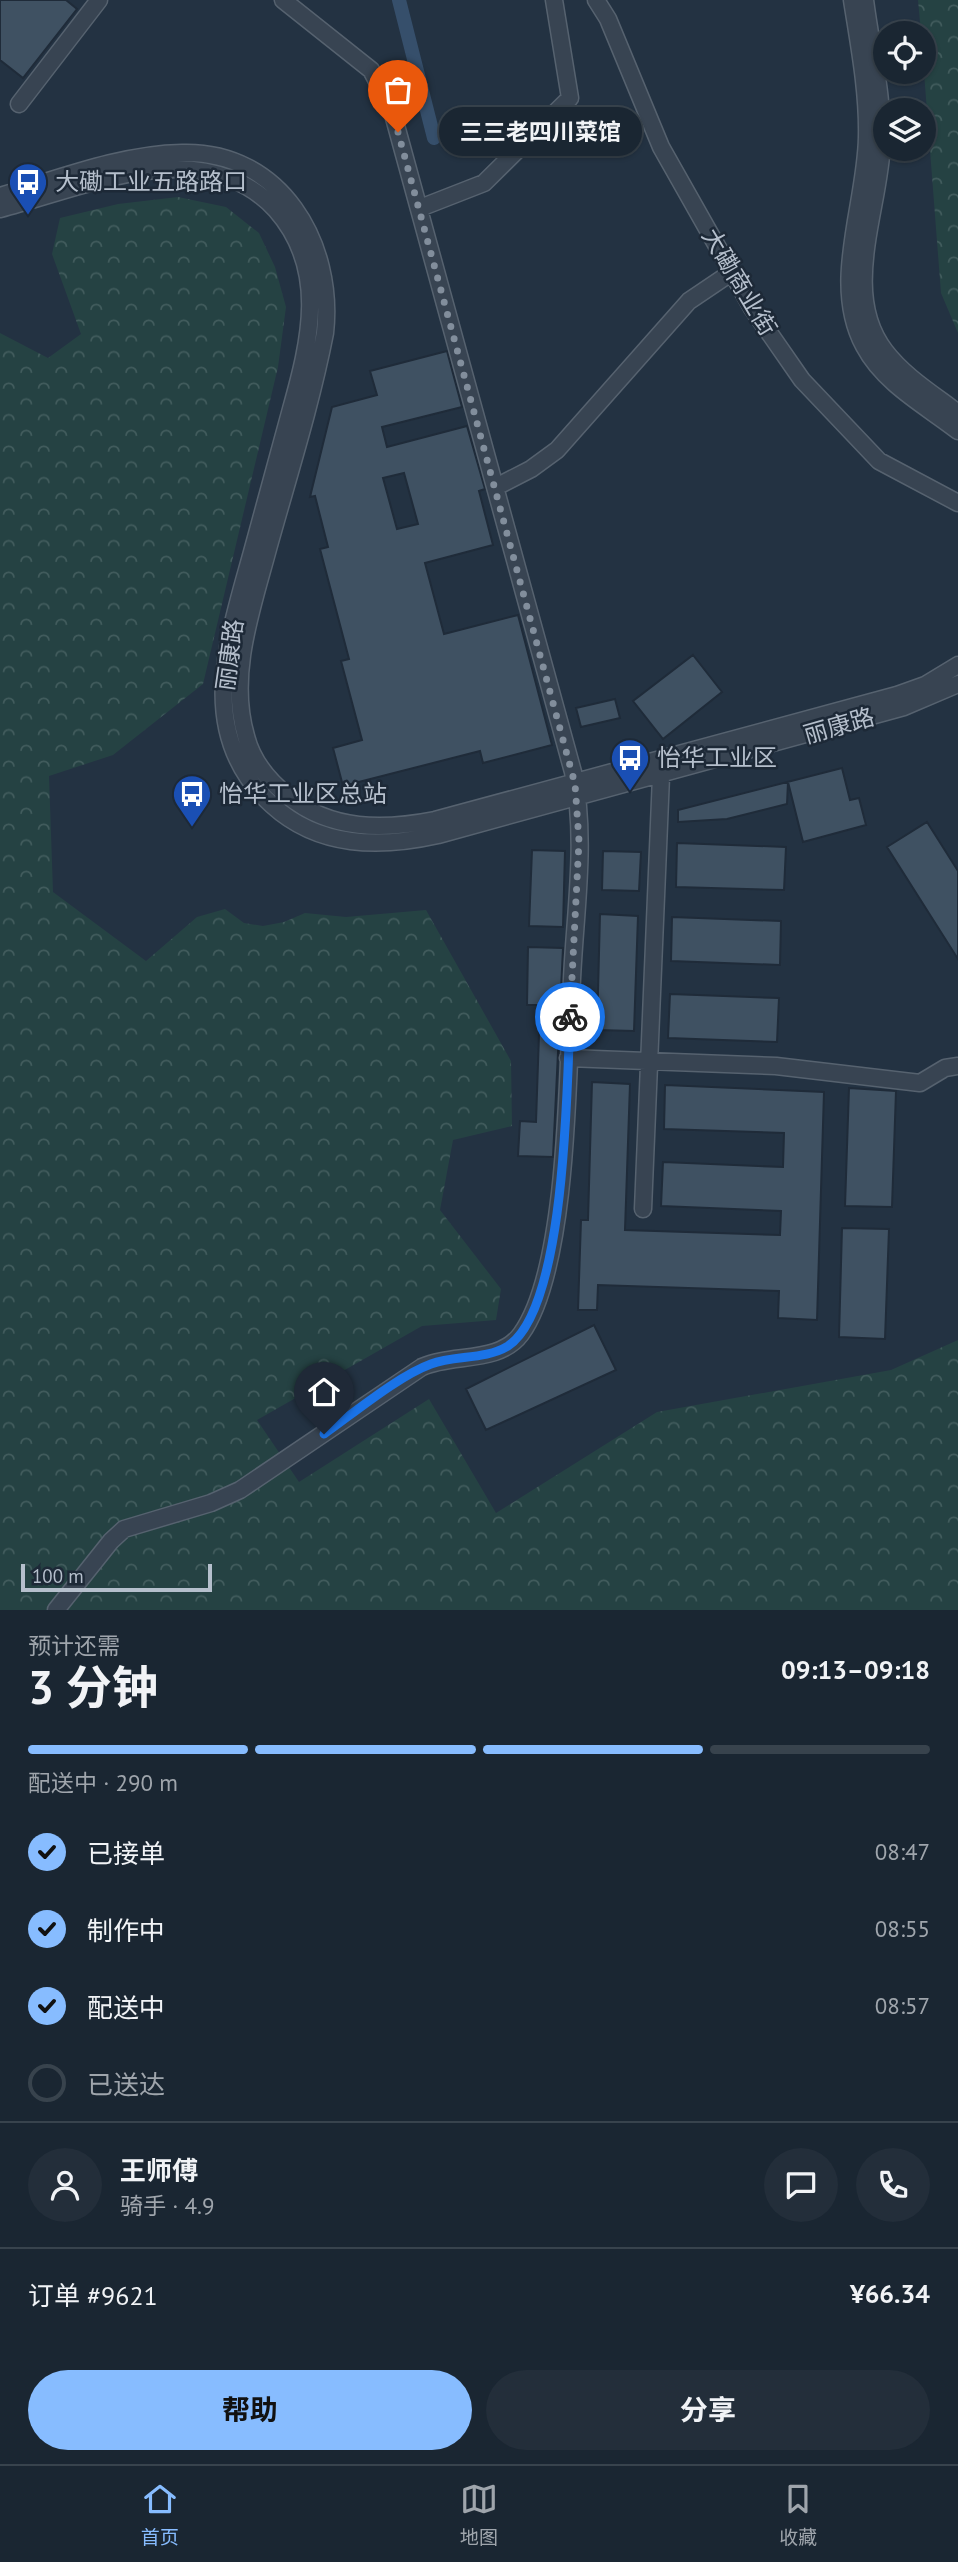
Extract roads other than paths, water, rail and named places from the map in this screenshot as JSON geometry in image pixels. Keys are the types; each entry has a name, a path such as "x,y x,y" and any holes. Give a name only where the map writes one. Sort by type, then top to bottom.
{"street":[{"path":"19,104 99,0"},
{"path":"56,1610 111,1541 124,1529 227,1496 422,1367 444,1360 490,1353 516,1339 536,1302 549,1262 564,1142 579,841 576,791 496,487 391,107 371,70 283,0"},
{"path":"420,208 484,183 570,99 554,0"},
{"name":"大磡商业街","path":"596,0 608,19 661,147 752,308 802,380 879,461 958,503"},
{"path":"852,0 865,87 867,140 850,278 853,317 864,347 879,368 958,431"},
{"path":"865,0 880,108 882,144 866,260 868,314 877,340 893,362 958,413"},
{"name":"丽康路","path":"0,196 145,157 194,153 234,164 266,181 290,202 312,236 326,287 325,333 246,632 240,677 245,735 255,758 276,785 302,807 346,824 378,827 435,820 661,776 911,705 958,684"},
{"name":"丽康路","path":"0,209 131,174 168,169 201,171 235,181 257,192 281,216 298,243 310,286 309,340 229,635 223,675 224,710 234,753 246,775 267,800 293,821 314,831 374,845 438,835 897,695 925,685 958,665"},
{"path":"496,487 551,455 689,301 732,272"},
{"path":"643,1209 661,776"},
{"path":"568,1058 776,1066 920,1083 945,1068 958,1066"}],"waterway":[{"path":"399,0 434,138"}],"place":[{"name":"三三老四川菜馆","path":"398,132"},
{"name":"大磡工业五路路口","path":"28,216"},
{"name":"怡华工业区","path":"630,792"},
{"name":"怡华工业区总站","path":"192,828"}]}
